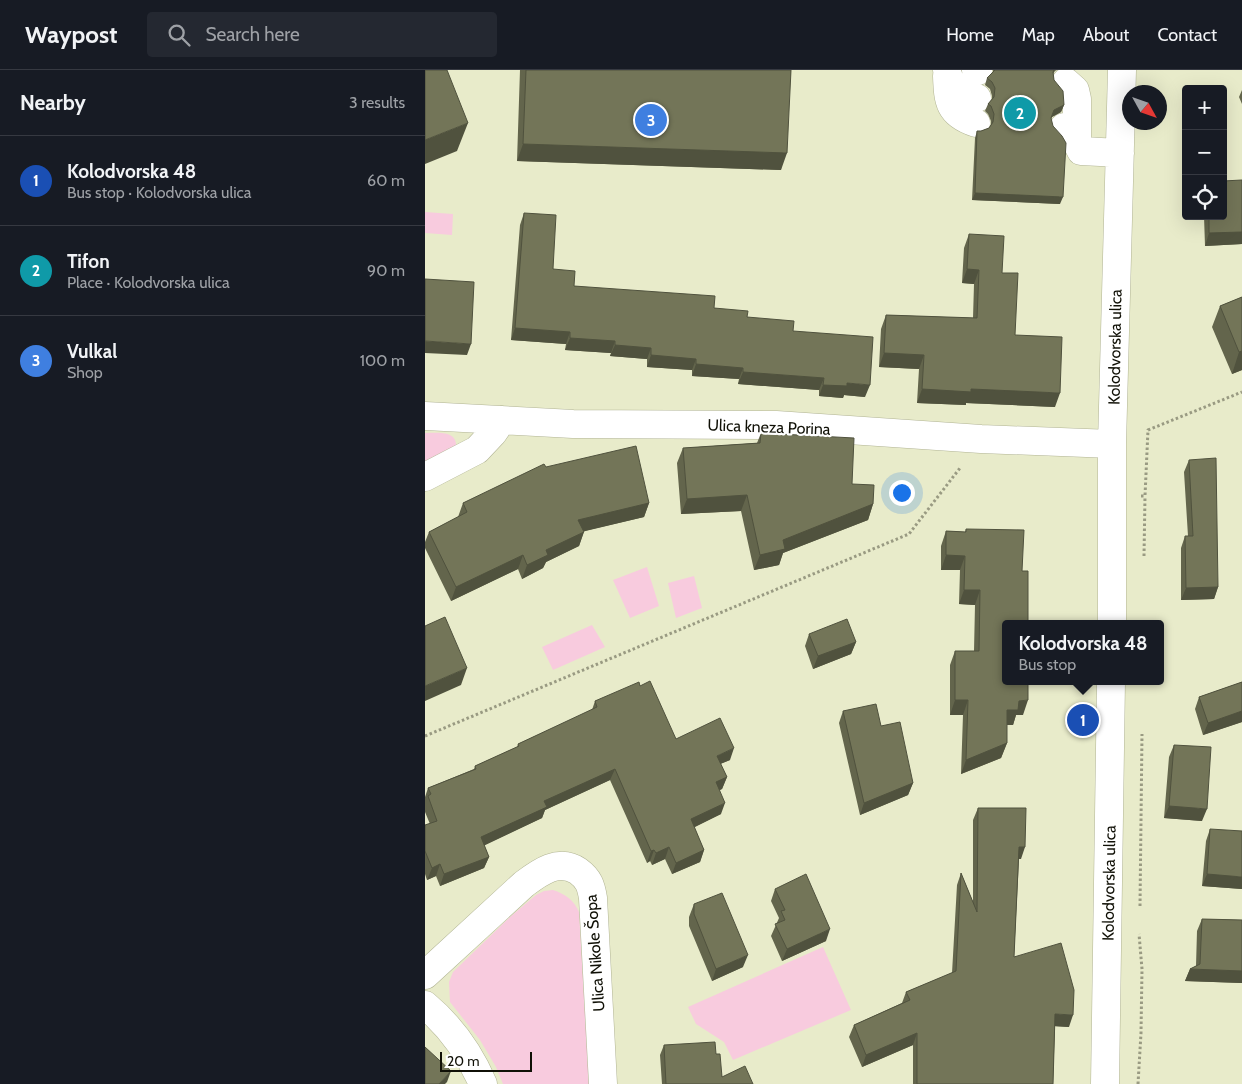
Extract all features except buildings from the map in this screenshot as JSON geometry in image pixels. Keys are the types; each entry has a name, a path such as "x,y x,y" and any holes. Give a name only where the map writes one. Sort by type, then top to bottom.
{"street":[{"name":"Kolodvorska ulica","path":"1112,620 1112,444 1122,70"},
{"path":"947,73 948,98 958,115 976,110"},
{"path":"1070,124 1120,153"},
{"name":"Ulica kneza Porina","path":"425,416 573,424 776,425 981,439 1112,444"},
{"path":"425,477 477,450 502,420"},
{"name":"Kolodvorska ulica","path":"1105,1084 1111,685"},
{"name":"Ulica Nikole Šopa","path":"425,975 524,884 540,872 555,866 564,865 585,876 590,884 593,898 603,1084"},
{"path":"425,1005 450,1030 469,1055 483,1084"}],"path":[{"path":"1149,430 1242,392"},
{"path":"425,736 909,534 981,439"},
{"path":"1139,911 1142,729"},
{"path":"1138,1084 1142,969 1139,931"}],"shaded area":[{"path":"425,212 453,214 452,235 425,233"},
{"path":"425,433 450,435 456,442 456,448 425,468"},
{"path":"647,567 659,606 630,618 613,580"},
{"path":"694,576 702,608 676,618 668,583"},
{"path":"592,625 605,647 553,670 542,647"},
{"path":"553,890 569,898 579,912 589,1084 503,1084 496,1067 480,1040 450,1002 449,982 453,972 510,917 536,895 544,891"},
{"path":"823,947 851,1010 733,1060 724,1042 696,1024 688,1007"}],"place":[{"name":"Tifon","path":"1020,113"},
{"name":"Vulkal","path":"651,120"},
{"name":"Kolodvorska 48","path":"1083,720"}]}
